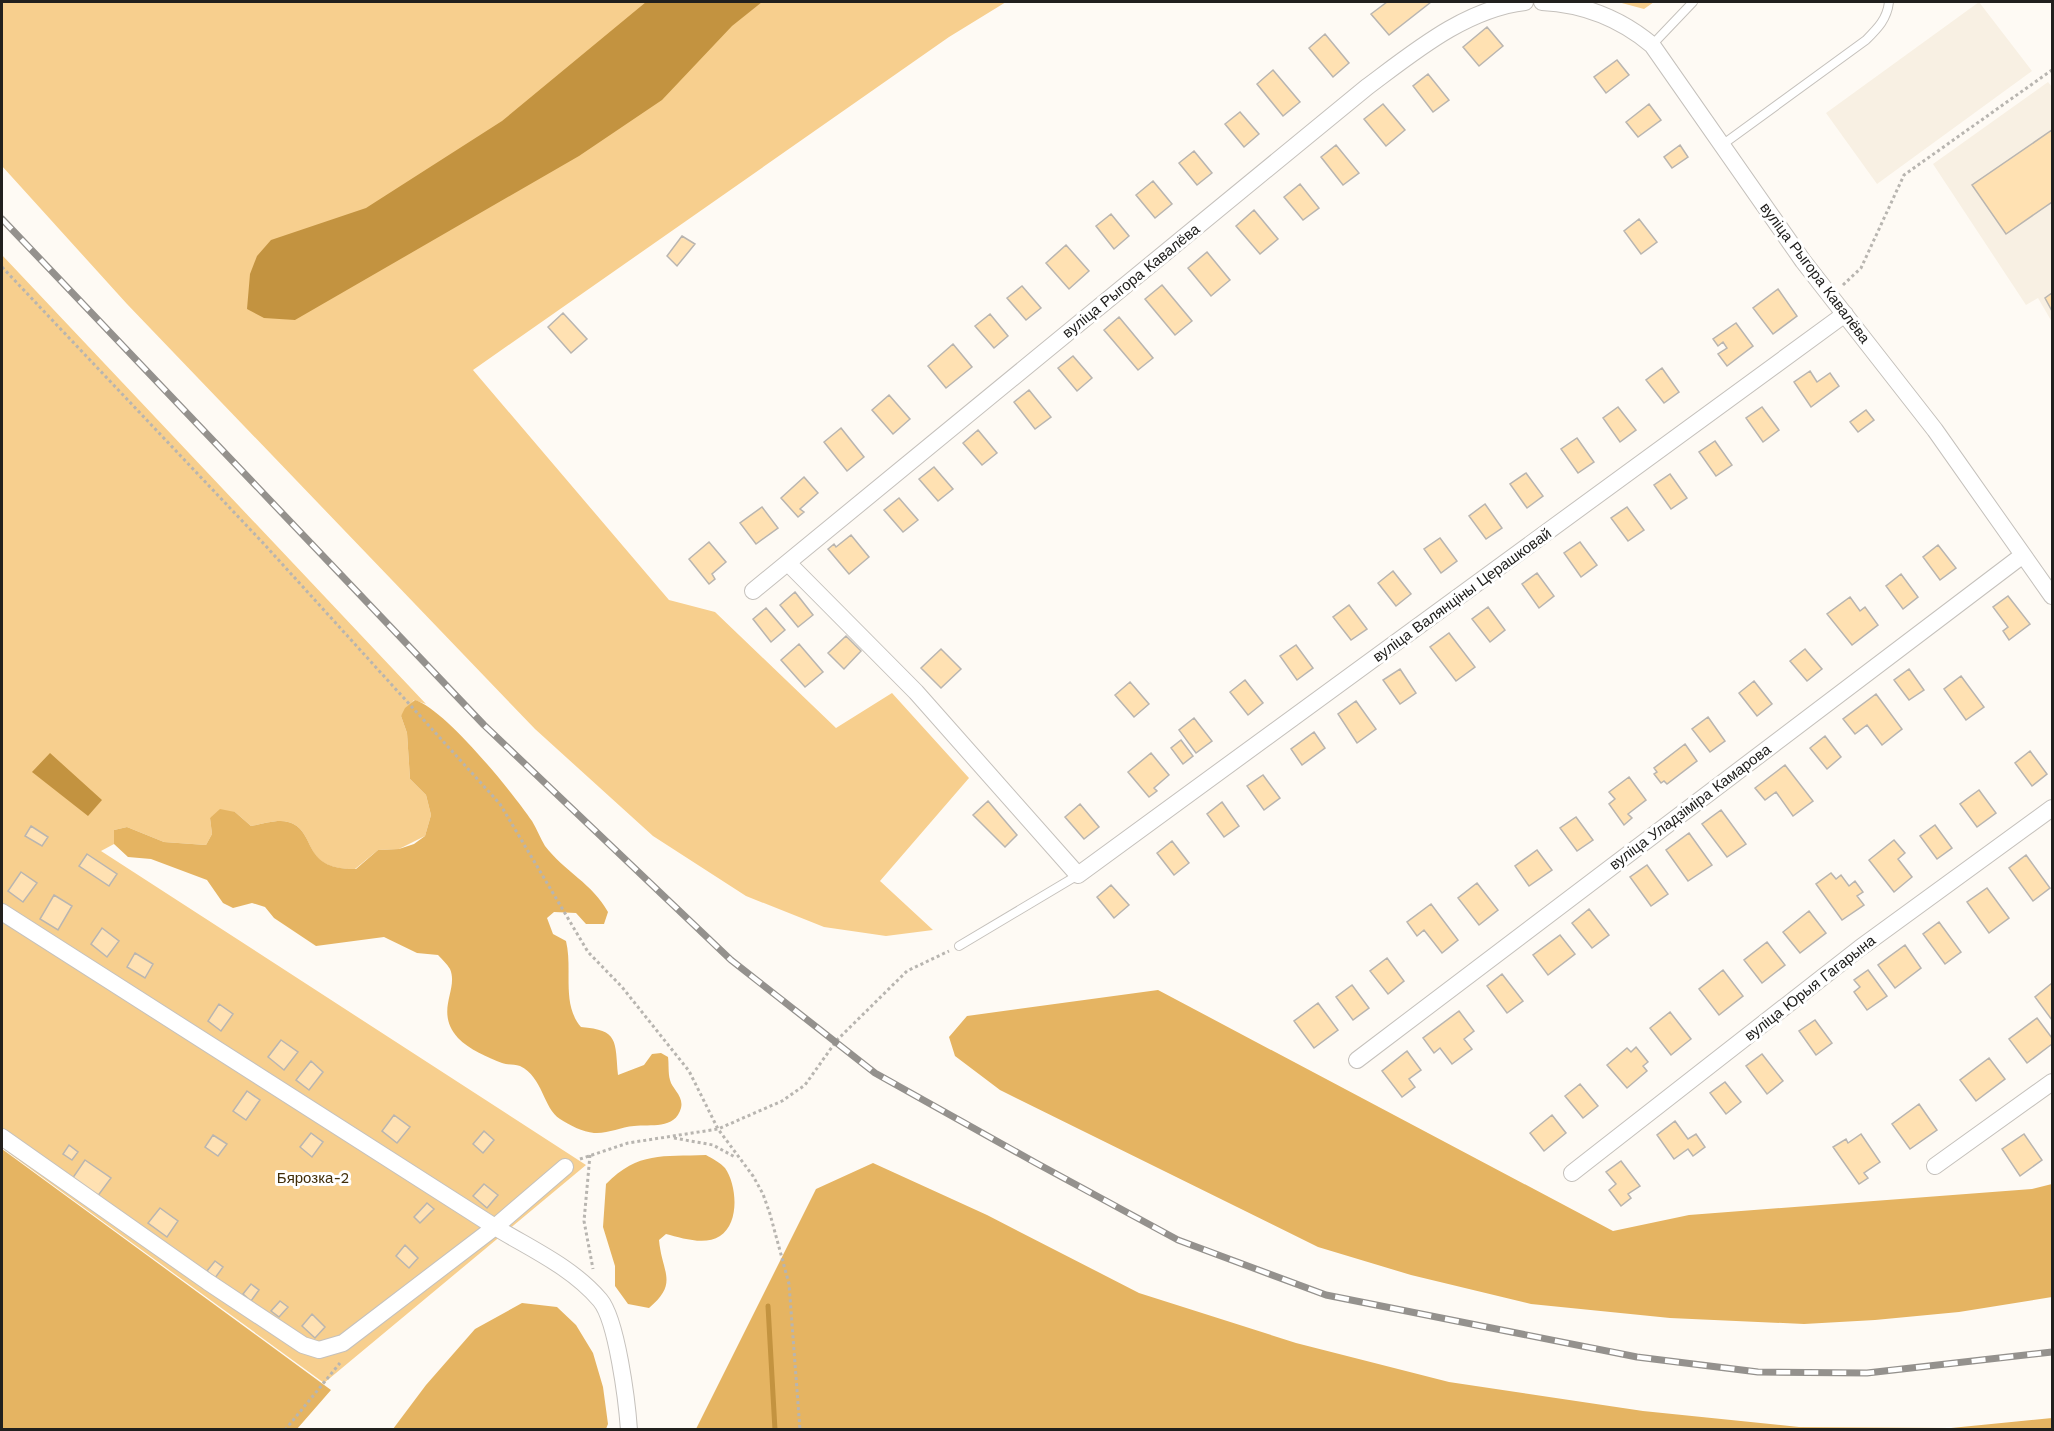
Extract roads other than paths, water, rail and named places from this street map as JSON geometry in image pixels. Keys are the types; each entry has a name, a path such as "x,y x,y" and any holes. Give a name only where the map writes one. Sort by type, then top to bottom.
{"street":[{"name":"вуліца Рыгора Кавалёва","path":"753,591 1393,68 1472,17 1491,9 1525,2"},
{"name":"вуліца Рыгора Кавалёва","path":"1542,2 1567,5 1617,21 1652,45 1803,261 1935,430 2052,596"},
{"name":"вуліца Валянціны Церашковай","path":"1078,875 1845,314"},
{"name":"вуліца Уладзіміра Камарова","path":"1358,1060 2024,555"},
{"path":"788,563 916,692 1078,875"},
{"name":"вуліца Юрыя Гагарына","path":"1572,1173 1860,948 2052,808"},
{"path":"2,912 495,1227 573,1274 602,1302 616,1342 628,1430"},
{"path":"1935,1166 2052,1082"},
{"path":"2,1137 208,1282 310,1349 331,1348 344,1343 495,1227 565,1167"}],"lane":[{"path":"1652,45 1693,2"},
{"path":"1722,146 1866,40 1881,26 1887,14 1889,2"},
{"path":"959,946 1078,875"}],"waterway":[{"path":"768,1306 775,1430"}],"railway":[{"path":"2,219 484,725 731,960 875,1073 1036,1163 1178,1240 1326,1295 1637,1357 1758,1372 1867,1373 2052,1352"}],"park label":[{"name":"Бярозка-2","path":"313,1178"}]}
